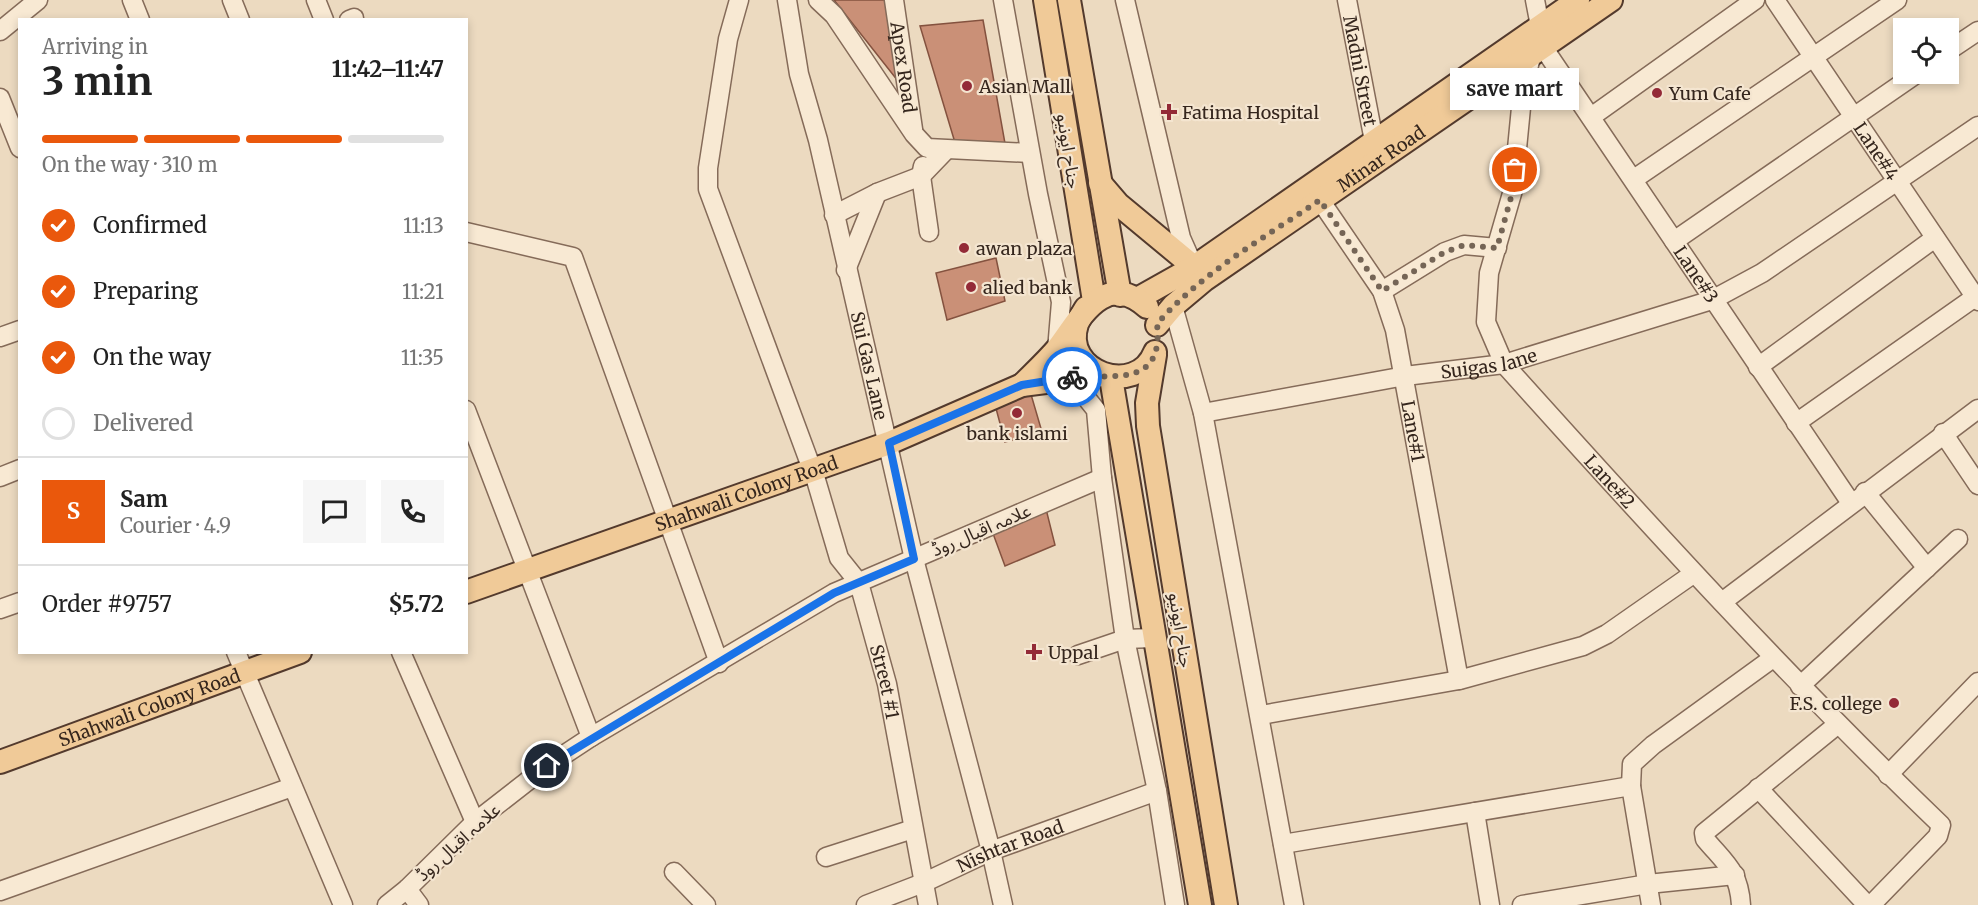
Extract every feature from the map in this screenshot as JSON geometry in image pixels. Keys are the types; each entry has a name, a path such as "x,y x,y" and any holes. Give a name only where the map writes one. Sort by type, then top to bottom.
{"main road":[{"name":"جناح ایونیو","path":"1045,0 1090,305"},
{"name":"جناح ایونیو","path":"1068,0 1099,182 1128,297"},
{"name":"Minar Road","path":"1157,324 1173,306 1204,280 1320,200 1592,3"},
{"name":"Minar Road","path":"1128,297 1194,267 1374,141 1538,42"},
{"path":"1099,182 1118,204 1194,267"},
{"path":"1128,297 1146,306 1157,324 1159,340 1155,355 1137,373 1124,378 1106,376 1085,363 1076,346 1076,326 1090,305 1128,297"},
{"name":"Shahwali Colony Road","path":"1022,385 1056,350 1090,305"},
{"name":"جناح ایونیو","path":"1155,355 1147,403 1148,426 1226,905"},
{"name":"Shahwali Colony Road","path":"468,591 889,443 1022,385 1069,377 1106,376"},
{"name":"جناح ایونیو","path":"1106,376 1200,905"},
{"name":"Shahwali Colony Road","path":"0,762 240,662 288,654"}],"street":[{"path":"132,0 139,18"},
{"path":"232,0 239,18"},
{"path":"316,0 323,18"},
{"name":"Street #1","path":"739,0 728,39 708,168 708,189 813,471 839,558 859,583 887,684 928,905"},
{"name":"Sui Gas Lane","path":"787,0 799,74 818,140 914,559 991,851 1003,905"},
{"path":"818,0 834,15 914,134 927,148 1030,153"},
{"name":"Apex Road","path":"894,0 914,134"},
{"path":"1003,0 1030,153 1061,302 1056,350 1060,366 1096,410 1102,478 1125,639 1157,791 1175,905"},
{"path":"1125,0 1181,238 1194,267"},
{"name":"Madni Street","path":"1347,0 1374,141"},
{"path":"1535,0 1538,42"},
{"path":"1591,117 1755,0"},
{"name":"Lane#4","path":"1775,0 1977,298"},
{"path":"1634,179 1814,59 1897,0"},
{"path":"0,31 30,2"},
{"path":"1959,44 1978,31"},
{"name":"Lane#3","path":"1538,42 1634,179 1712,300 1796,423 1858,498 1927,568"},
{"name":"Lane#2","path":"1538,42 1523,87 1513,190 1489,273 1486,322 1504,364 1693,574 1800,686 1941,825 1938,836 1869,905"},
{"path":"1674,241 1901,84"},
{"path":"0,98 18,143"},
{"name":"Suigas lane","path":"1203,413 1405,376 1504,364 1712,300 1762,273 1978,126"},
{"path":"927,148 921,176 929,232"},
{"path":"834,215 877,192 921,176 945,150"},
{"path":"846,270 877,192"},
{"name":"Lane#1","path":"1320,200 1382,291 1395,330 1459,680"},
{"path":"468,232 573,257 719,663"},
{"path":"1758,367 1935,238"},
{"path":"1382,291 1445,252 1464,245 1497,248"},
{"path":"1796,423 1977,298"},
{"path":"1173,306 1203,413 1261,715 1294,905"},
{"path":"0,337 18,331"},
{"path":"1722,602 1943,433 1978,409"},
{"path":"468,415 591,737"},
{"path":"1943,433 1978,485"},
{"path":"0,477 18,470"},
{"name":"علامہ اقبال روڈ","path":"387,905 407,889 475,822 547,766 591,737 834,593 1102,478"},
{"path":"1800,686 1958,539"},
{"path":"1261,715 1459,680 1583,646 1607,634 1693,574"},
{"path":"0,609 18,603"},
{"path":"1078,655 1125,639 1153,638"},
{"path":"402,654 475,822"},
{"path":"1651,905 1631,786 1632,764 1653,745 1773,658"},
{"path":"240,662 292,788 335,903"},
{"path":"1888,775 1978,682"},
{"path":"1741,905 1739,883 1735,875 1705,839 1704,833 1838,724"},
{"path":"1283,844 1631,786"},
{"path":"0,891 292,788"},
{"path":"1758,788 1869,905"},
{"name":"Nishtar Road","path":"866,905 923,883 991,851 1157,791"},
{"path":"1475,812 1490,905"},
{"path":"826,857 913,829"},
{"path":"674,872 706,905"},
{"path":"1522,905 1648,884 1735,875"},
{"path":"407,889 418,905"}],"building":[{"path":"834,0 885,0 898,81"},
{"name":"Asian Mall","path":"983,20 1006,149 956,146 920,26"},
{"name":"alied bank","path":"996,258 1005,301 947,320 936,273"},
{"name":"bank islami","path":"1030,391 1042,432 1005,442 994,401"},
{"path":"1043,497 1055,545 1005,566 988,520"}],"way so far":[{"path":"1072,377 1101,375 1124,378 1137,373 1155,355 1159,340 1157,324 1173,306 1204,280 1320,200 1382,291 1445,252 1464,245 1497,248 1513,190 1515,170"}],"place":[{"name":"Asian Mall","path":"967,86"},
{"name":"Yum Cafe","path":"1657,93"},
{"name":"Fatima Hospital","path":"1169,112"},
{"name":"save mart","path":"1515,170"},
{"name":"awan plaza","path":"964,248"},
{"name":"alied bank","path":"971,287"},
{"name":"bank islami","path":"1017,413"},
{"name":"Uppal","path":"1034,652"},
{"name":"F.S. college","path":"1894,703"}],"route":[{"path":"547,766 591,737 834,593 914,559 889,443 1022,385 1072,377"}]}
